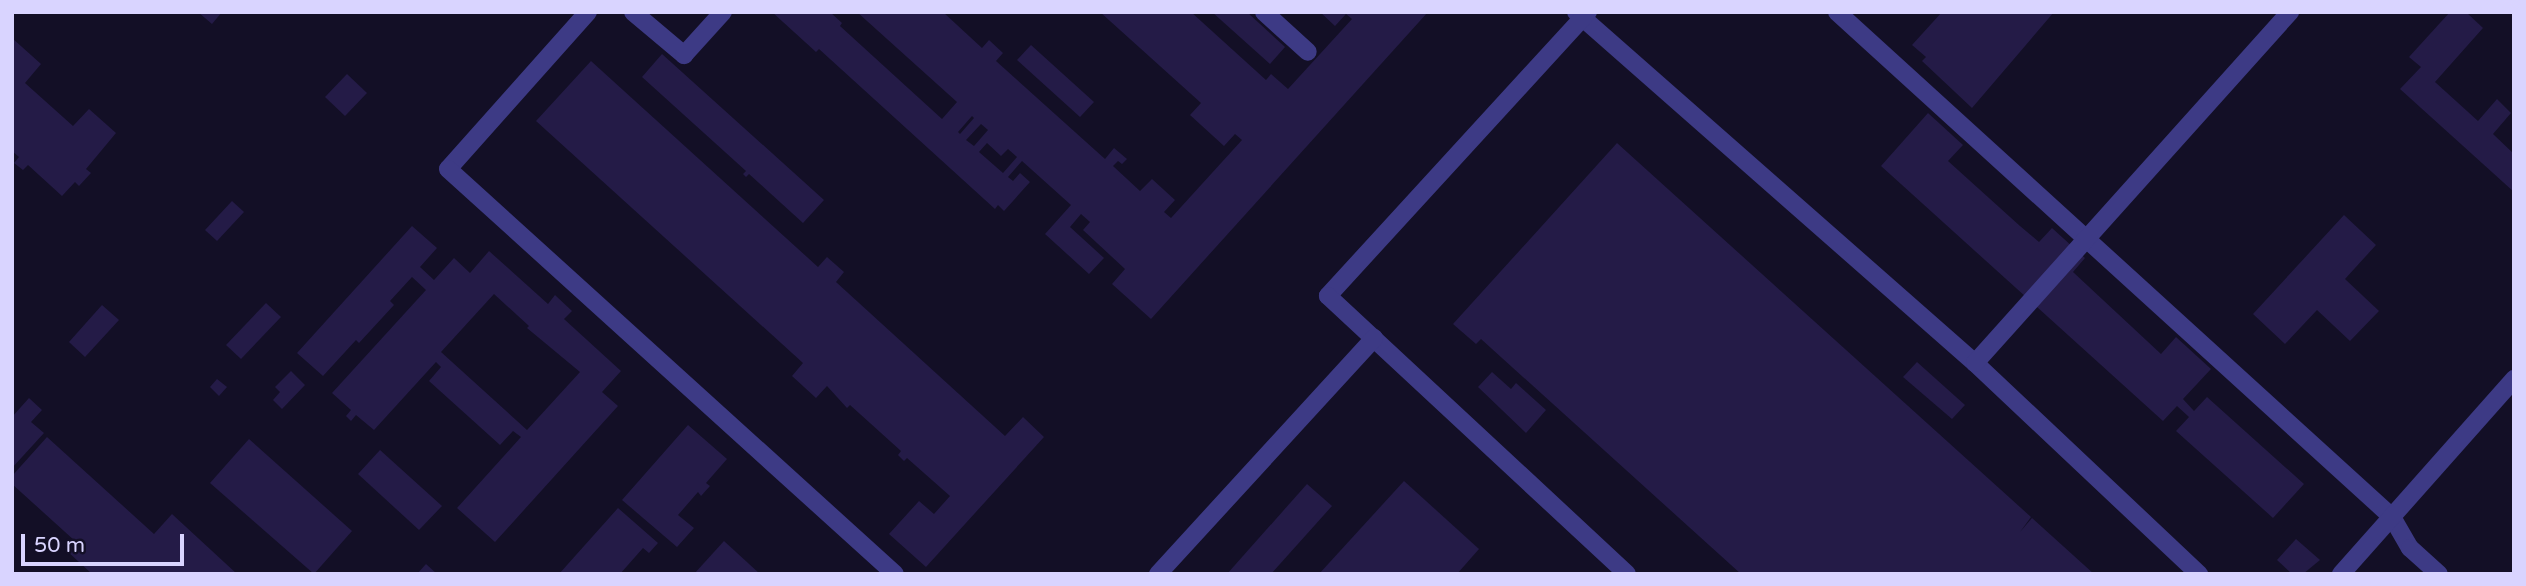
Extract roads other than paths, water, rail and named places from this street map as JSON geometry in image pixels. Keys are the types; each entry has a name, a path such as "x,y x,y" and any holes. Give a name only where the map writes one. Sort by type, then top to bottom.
{"street":[{"path":"588,12 448,169 895,574"},
{"path":"633,12 684,55 723,12"},
{"path":"1264,12 1308,52"},
{"path":"1837,12 2392,517 2410,548 2439,574"},
{"path":"1975,363 2290,12"},
{"path":"1628,574 1328,296 1582,14 1975,363 2199,574"},
{"path":"1158,574 1374,338"},
{"path":"2342,574 2514,379"}]}
